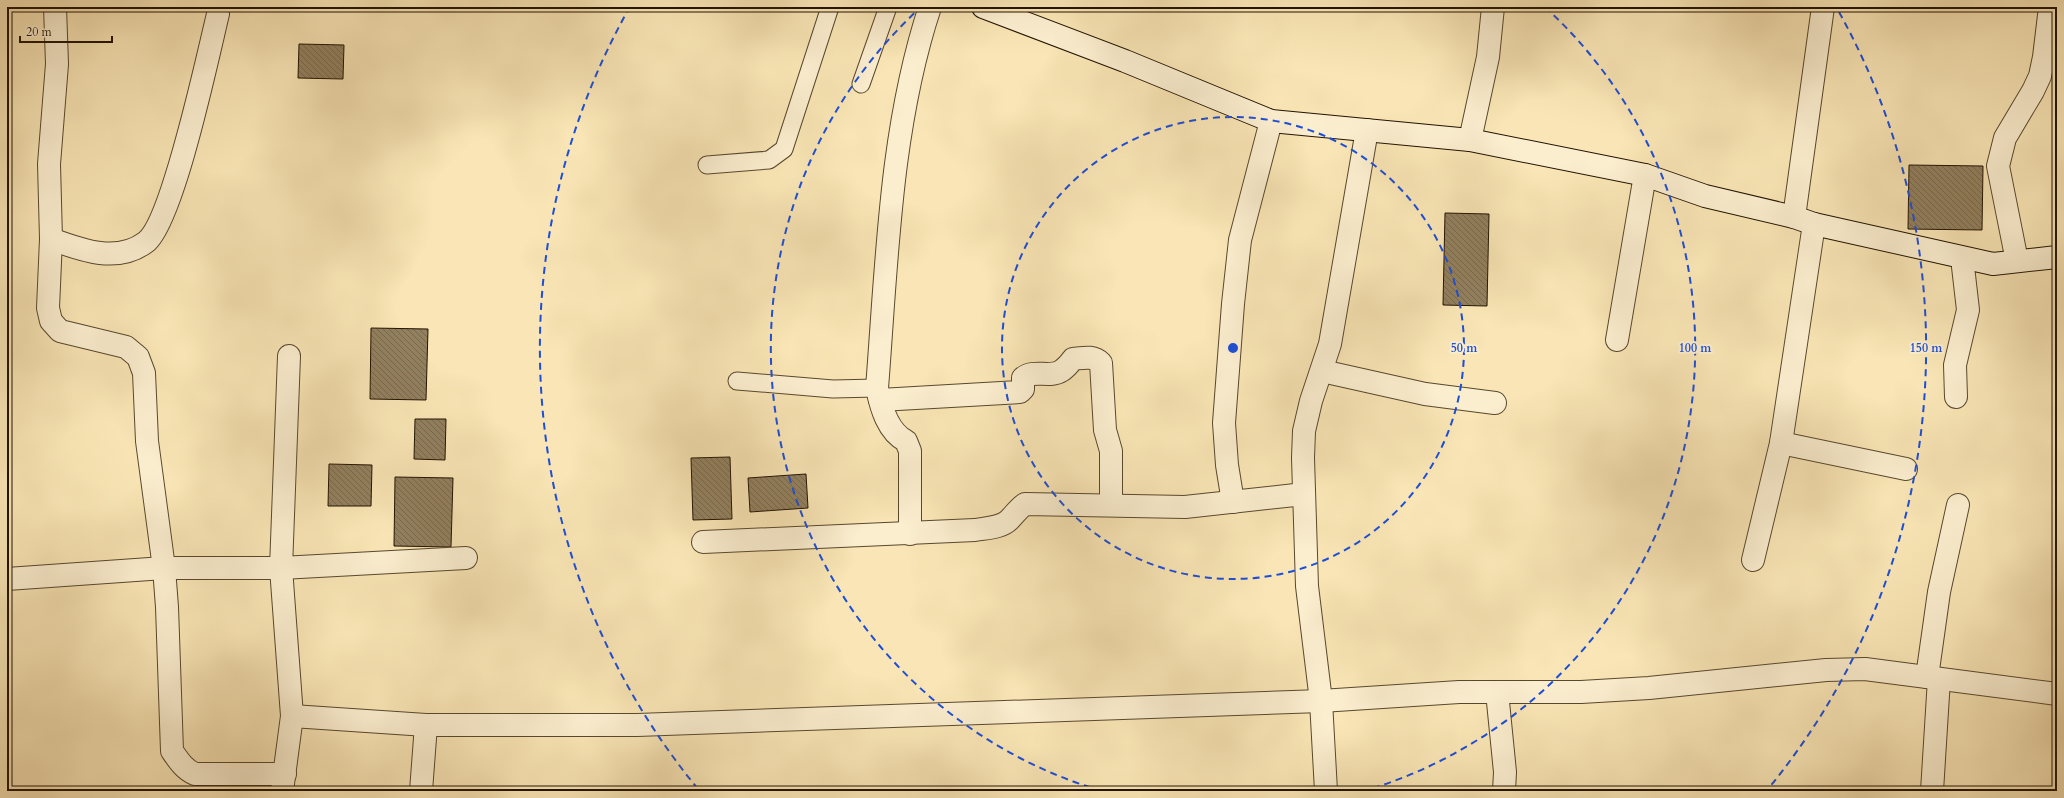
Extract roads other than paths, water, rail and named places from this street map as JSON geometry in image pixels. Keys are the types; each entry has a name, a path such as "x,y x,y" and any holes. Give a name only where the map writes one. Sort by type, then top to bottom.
{"street":[{"path":"55,7 57,64 49,164 51,239 48,308 51,321 60,331 126,347 138,357 144,373 147,441 164,568 172,751 187,771 195,774 283,782 292,716 280,568 289,356"},
{"path":"910,534 910,451 906,441 898,437 890,428 878,394 895,181 906,106 919,40 930,7"},
{"path":"983,7 1271,121 1470,140 1645,175 1705,196 1962,258 1993,264 2057,257"},
{"path":"1470,140 1488,57 1493,7"},
{"path":"1753,560 1781,443 1804,220 1823,7"},
{"path":"2017,261 1998,166 2005,138 2033,91 2040,76 2044,57 2050,7"},
{"path":"51,239 83,251 105,254 124,252 147,242 160,222 175,182 218,14"},
{"path":"1233,502 1227,465 1224,423 1233,304 1240,240 1271,121"},
{"path":"1326,791 1321,701 1307,586 1304,494 1304,431 1311,402 1330,344 1367,130"},
{"path":"1617,340 1645,175"},
{"path":"1956,397 1955,365 1968,310 1962,258"},
{"path":"878,394 1020,392 1023,389 1023,378 1029,374 1051,374 1061,371 1073,359 1092,358 1097,360 1100,363 1105,430 1111,451 1111,505"},
{"path":"1322,371 1425,394 1495,402"},
{"path":"1781,443 1906,469"},
{"path":"702,542 975,530 1000,525 1009,520 1017,510 1025,504 1185,507 1304,494"},
{"path":"1932,791 1933,678 1939,592 1958,505"},
{"path":"7,579 164,568 280,568 466,558"},
{"path":"292,716 426,725 645,725 1321,701 1498,692 1604,691 1826,670 1865,669 2057,694"},
{"path":"1498,692 1505,772 1504,791"},
{"path":"421,791 426,725"}],"lane":[{"path":"707,165 769,160 784,149 830,7"},
{"path":"861,84 888,7"},
{"path":"737,380 878,394"}]}
